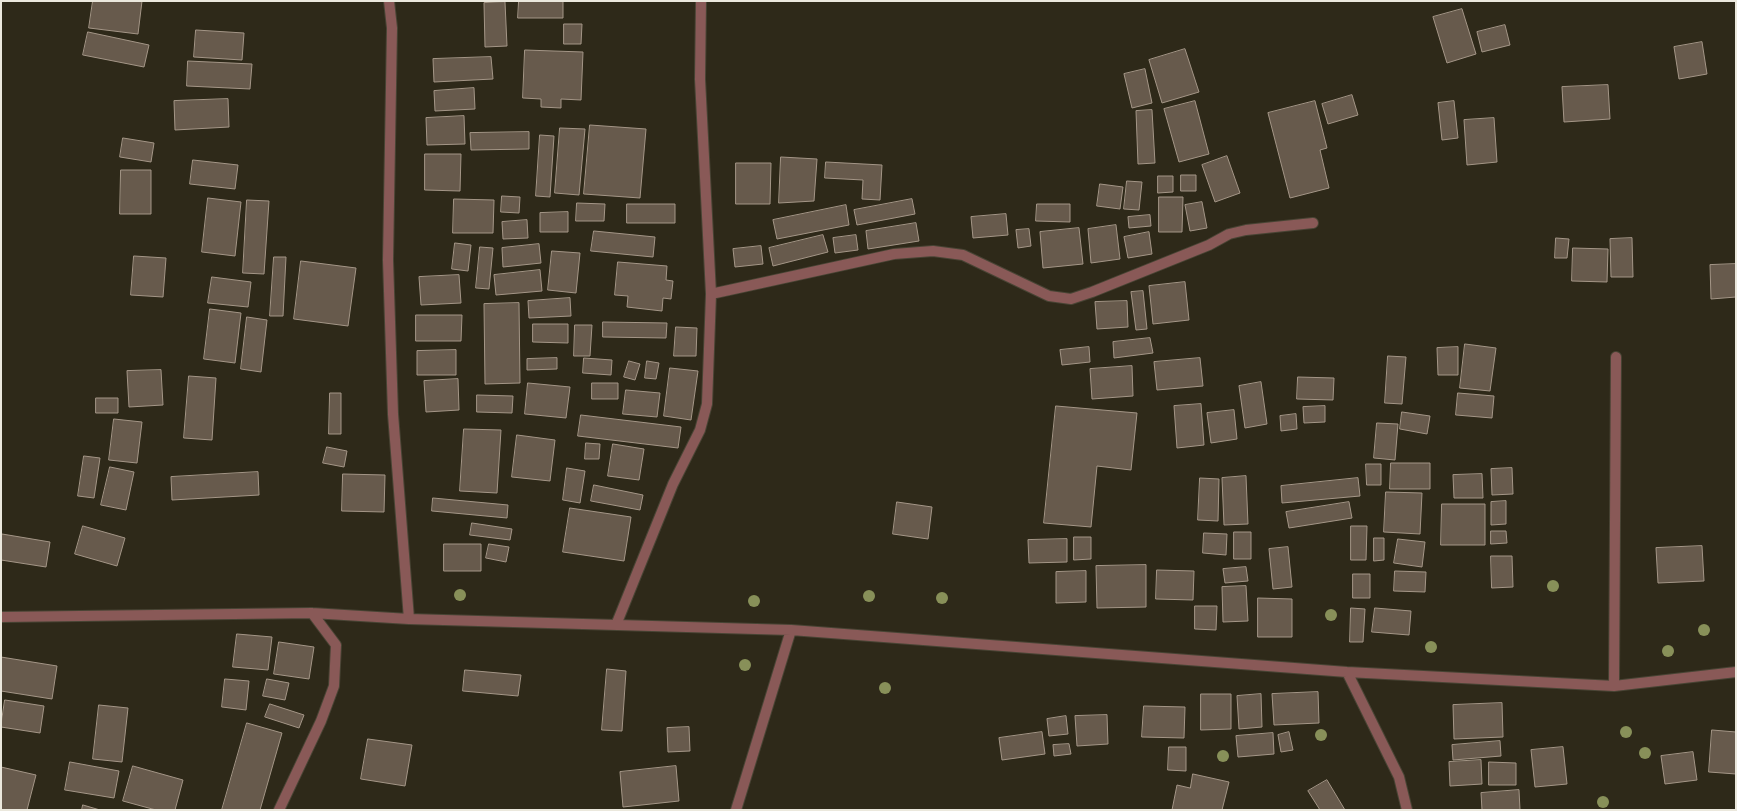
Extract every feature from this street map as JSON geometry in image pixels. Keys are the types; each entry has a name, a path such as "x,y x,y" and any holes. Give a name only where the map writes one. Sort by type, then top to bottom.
{"street":[{"path":"389,1 392,28 389,168 389,276 393,414 409,619"},
{"path":"616,625 673,484 700,430 707,404 711,294 700,79 701,1"},
{"path":"711,294 894,254 933,251 963,255 1049,296 1071,299 1209,245 1229,234 1246,230 1313,223"},
{"path":"1614,686 1616,357"},
{"path":"279,810 321,722 334,686 336,645 312,613"},
{"path":"1,617 312,613 409,619 791,630 1347,672 1614,686 1736,672"},
{"path":"736,810 791,630"},
{"path":"1347,672 1399,777 1407,810"}],"building":[{"path":"93,1 142,1 138,34 89,28"},
{"path":"519,1 563,1 563,18 518,18"},
{"path":"505,2 507,46 485,47 484,3"},
{"path":"1462,9 1476,54 1447,63 1433,17"},
{"path":"564,24 582,24 581,44 564,44"},
{"path":"1505,25 1510,45 1482,52 1477,32"},
{"path":"196,30 244,33 242,60 194,57"},
{"path":"88,32 149,45 144,67 83,55"},
{"path":"1702,42 1707,74 1679,79 1674,47"},
{"path":"1185,49 1199,92 1162,103 1149,60"},
{"path":"525,50 583,52 581,100 561,99 561,108 541,107 541,99 523,98"},
{"path":"491,57 493,79 434,82 433,59"},
{"path":"188,61 252,64 250,89 187,86"},
{"path":"1145,69 1152,103 1132,108 1124,74"},
{"path":"1608,85 1610,119 1564,122 1562,87"},
{"path":"474,88 475,109 435,111 434,91"},
{"path":"1352,95 1358,115 1328,124 1322,104"},
{"path":"228,99 229,127 175,130 174,101"},
{"path":"1195,101 1209,154 1179,162 1164,109"},
{"path":"1315,101 1327,148 1320,150 1329,188 1290,198 1268,113"},
{"path":"1454,101 1458,138 1442,140 1438,103"},
{"path":"1152,110 1155,163 1138,164 1136,111"},
{"path":"464,116 465,144 427,145 426,118"},
{"path":"1494,118 1497,162 1467,165 1464,120"},
{"path":"590,125 646,129 640,198 584,194"},
{"path":"560,128 585,129 579,195 555,193"},
{"path":"529,132 529,149 471,150 470,133"},
{"path":"540,135 554,136 550,197 536,196"},
{"path":"123,138 154,143 151,162 120,157"},
{"path":"425,154 461,154 460,191 425,190"},
{"path":"1227,156 1240,193 1215,202 1202,165"},
{"path":"781,157 817,159 814,201 779,203"},
{"path":"193,160 238,165 235,189 190,184"},
{"path":"826,162 882,165 880,200 862,199 863,180 825,178"},
{"path":"736,163 771,163 770,204 736,204"},
{"path":"121,170 151,170 151,214 120,214"},
{"path":"1181,175 1196,175 1196,191 1181,191"},
{"path":"1158,176 1173,176 1173,192 1158,193"},
{"path":"1127,181 1142,182 1139,210 1124,209"},
{"path":"1100,184 1123,187 1120,209 1097,206"},
{"path":"502,196 520,197 519,213 501,212"},
{"path":"1159,197 1183,197 1182,232 1159,232"},
{"path":"208,198 241,202 235,256 202,252"},
{"path":"454,199 494,200 493,233 453,233"},
{"path":"912,199 915,214 857,225 854,210"},
{"path":"247,200 269,201 264,274 243,273"},
{"path":"1202,202 1207,228 1190,231 1185,205"},
{"path":"577,203 605,204 604,221 576,221"},
{"path":"627,204 675,204 675,223 627,223"},
{"path":"1037,204 1070,204 1070,222 1036,221"},
{"path":"846,205 849,225 777,239 773,220"},
{"path":"568,212 568,232 540,232 540,213"},
{"path":"1006,214 1008,235 973,238 971,217"},
{"path":"1150,215 1151,226 1129,228 1128,217"},
{"path":"527,220 528,238 503,239 502,222"},
{"path":"916,223 919,241 868,249 866,231"},
{"path":"1116,225 1120,259 1091,263 1088,229"},
{"path":"1079,228 1083,264 1043,268 1040,232"},
{"path":"1029,229 1031,246 1018,248 1016,230"},
{"path":"594,231 655,237 653,257 591,251"},
{"path":"1149,232 1152,254 1128,258 1124,237"},
{"path":"823,235 828,252 773,266 769,248"},
{"path":"856,235 858,250 835,253 833,238"},
{"path":"1556,238 1569,239 1567,258 1555,258"},
{"path":"1632,238 1633,277 1611,277 1610,239"},
{"path":"455,243 471,245 468,271 452,269"},
{"path":"539,244 541,263 503,267 502,248"},
{"path":"761,246 763,264 735,267 733,249"},
{"path":"480,247 493,248 489,289 476,288"},
{"path":"1573,248 1608,249 1607,282 1572,281"},
{"path":"552,251 580,253 576,293 548,290"},
{"path":"134,256 166,258 163,297 131,295"},
{"path":"274,257 286,257 283,316 270,316"},
{"path":"301,261 356,268 348,326 294,319"},
{"path":"618,262 667,266 666,280 673,281 671,299 663,298 662,311 627,307 628,296 615,295"},
{"path":"1736,264 1736,297 1711,299 1710,265"},
{"path":"540,270 542,291 496,295 494,275"},
{"path":"459,275 461,303 421,305 419,277"},
{"path":"212,277 251,282 248,307 208,303"},
{"path":"1185,282 1189,320 1153,324 1149,286"},
{"path":"1143,291 1147,329 1136,330 1131,292"},
{"path":"570,298 571,316 529,318 528,301"},
{"path":"1127,301 1128,327 1097,329 1095,302"},
{"path":"519,303 520,383 485,384 484,304"},
{"path":"210,309 241,313 235,363 204,359"},
{"path":"416,315 462,315 461,341 416,341"},
{"path":"247,317 267,320 261,372 241,369"},
{"path":"603,322 667,323 666,338 603,337"},
{"path":"533,324 568,324 568,343 533,342"},
{"path":"575,325 592,325 590,356 574,356"},
{"path":"676,327 697,328 696,356 674,356"},
{"path":"1150,338 1153,353 1114,358 1113,342"},
{"path":"1465,344 1496,348 1490,391 1460,388"},
{"path":"1089,347 1090,362 1062,365 1060,350"},
{"path":"1458,347 1458,375 1438,375 1437,348"},
{"path":"456,350 456,375 417,375 417,351"},
{"path":"1388,356 1406,357 1402,404 1385,403"},
{"path":"557,358 557,369 527,370 527,359"},
{"path":"584,358 612,360 611,375 583,373"},
{"path":"1200,358 1203,386 1157,390 1154,362"},
{"path":"629,361 640,364 635,380 624,377"},
{"path":"647,361 659,363 656,379 645,378"},
{"path":"1132,366 1133,396 1092,399 1090,369"},
{"path":"670,368 698,371 691,420 664,416"},
{"path":"161,370 163,405 129,407 127,371"},
{"path":"189,376 216,378 212,440 184,438"},
{"path":"1298,377 1334,378 1333,400 1297,399"},
{"path":"458,379 459,410 426,412 424,381"},
{"path":"1261,382 1267,424 1245,428 1239,386"},
{"path":"528,383 570,387 566,418 525,414"},
{"path":"592,383 618,383 618,399 592,399"},
{"path":"626,390 660,393 657,417 623,414"},
{"path":"330,393 341,393 341,434 329,434"},
{"path":"1458,393 1494,396 1492,418 1456,415"},
{"path":"477,395 513,396 512,413 477,412"},
{"path":"96,398 118,398 118,413 96,413"},
{"path":"1201,404 1204,445 1177,448 1174,406"},
{"path":"1056,406 1137,413 1131,470 1097,466 1091,527 1044,523"},
{"path":"1325,406 1325,422 1304,423 1303,407"},
{"path":"1234,410 1237,439 1211,443 1207,413"},
{"path":"1402,412 1430,416 1427,434 1400,429"},
{"path":"1296,414 1297,429 1281,431 1280,416"},
{"path":"581,415 681,427 678,448 578,436"},
{"path":"114,419 142,422 137,463 109,460"},
{"path":"1377,423 1398,424 1395,460 1374,458"},
{"path":"464,429 501,430 497,493 460,491"},
{"path":"517,435 555,440 550,481 512,477"},
{"path":"586,443 600,444 599,459 585,459"},
{"path":"613,444 644,449 639,480 608,476"},
{"path":"327,447 347,451 344,467 323,463"},
{"path":"84,456 100,458 94,498 78,496"},
{"path":"1391,463 1430,463 1430,489 1390,489"},
{"path":"1366,464 1381,464 1381,485 1367,485"},
{"path":"110,467 134,472 126,510 101,505"},
{"path":"567,468 585,471 580,503 563,500"},
{"path":"1512,468 1513,494 1492,495 1491,469"},
{"path":"258,472 259,495 172,500 171,477"},
{"path":"343,474 385,475 384,512 342,511"},
{"path":"1482,474 1483,498 1454,498 1453,475"},
{"path":"1246,476 1248,524 1224,525 1222,478"},
{"path":"1200,478 1219,479 1218,521 1198,520"},
{"path":"1358,478 1360,496 1282,503 1281,486"},
{"path":"594,485 643,495 640,510 591,501"},
{"path":"1386,492 1422,493 1420,534 1384,532"},
{"path":"433,498 508,505 507,518 432,511"},
{"path":"1506,501 1506,524 1491,525 1491,502"},
{"path":"897,502 932,507 928,539 893,534"},
{"path":"1349,502 1352,518 1289,528 1286,512"},
{"path":"1442,504 1485,504 1485,545 1441,545"},
{"path":"570,508 631,517 624,561 563,552"},
{"path":"472,523 512,529 510,540 470,535"},
{"path":"83,526 125,538 117,566 75,554"},
{"path":"1351,526 1367,526 1366,560 1351,560"},
{"path":"1491,531 1506,531 1507,543 1491,544"},
{"path":"1234,532 1251,532 1251,559 1234,559"},
{"path":"1204,533 1227,534 1226,555 1203,553"},
{"path":"2,534 50,542 46,567 1,560"},
{"path":"1074,537 1091,537 1091,559 1074,560"},
{"path":"1374,538 1384,538 1384,560 1374,561"},
{"path":"1067,539 1067,562 1029,563 1028,540"},
{"path":"1398,539 1425,542 1422,567 1394,563"},
{"path":"444,544 481,544 481,571 444,571"},
{"path":"489,544 509,547 506,562 486,558"},
{"path":"1702,546 1704,581 1658,583 1656,548"},
{"path":"1288,547 1292,587 1273,589 1269,549"},
{"path":"1491,556 1512,556 1513,587 1492,588"},
{"path":"1146,565 1146,607 1097,608 1096,566"},
{"path":"1246,567 1248,581 1225,583 1223,569"},
{"path":"1157,570 1194,571 1193,600 1156,599"},
{"path":"1086,571 1086,602 1056,603 1056,572"},
{"path":"1395,571 1426,572 1425,592 1394,591"},
{"path":"1353,574 1370,574 1370,598 1353,598"},
{"path":"1246,586 1248,621 1223,622 1222,587"},
{"path":"1258,598 1292,599 1292,637 1258,637"},
{"path":"1195,606 1217,606 1216,630 1195,629"},
{"path":"1351,608 1365,609 1363,642 1350,642"},
{"path":"1375,608 1411,611 1409,635 1372,632"},
{"path":"237,634 272,637 268,670 233,667"},
{"path":"279,642 314,647 309,679 274,674"},
{"path":"1,657 57,666 52,699 1,691"},
{"path":"607,669 626,671 622,731 602,730"},
{"path":"465,670 521,675 518,696 463,691"},
{"path":"225,679 249,681 246,710 222,707"},
{"path":"267,679 289,683 285,700 263,696"},
{"path":"1318,692 1319,723 1274,725 1272,694"},
{"path":"1201,694 1231,694 1231,729 1201,730"},
{"path":"1261,694 1262,727 1239,729 1237,696"},
{"path":"5,700 44,706 40,733 1,727"},
{"path":"1502,703 1503,737 1454,739 1453,705"},
{"path":"270,704 304,715 299,728 265,717"},
{"path":"99,705 128,708 122,762 93,759"},
{"path":"1144,706 1185,707 1184,738 1142,737"},
{"path":"1107,715 1108,744 1077,746 1075,716"},
{"path":"1066,716 1068,734 1049,736 1047,719"},
{"path":"247,723 282,733 260,810 222,810"},
{"path":"689,727 690,751 668,752 667,728"},
{"path":"1712,730 1736,732 1736,774 1709,772"},
{"path":"1042,732 1045,754 1002,760 999,738"},
{"path":"1289,732 1293,750 1281,752 1278,735"},
{"path":"1273,733 1274,754 1238,757 1236,736"},
{"path":"368,739 412,745 405,786 361,779"},
{"path":"1500,741 1501,756 1453,760 1452,745"},
{"path":"1069,744 1071,754 1054,756 1053,745"},
{"path":"1169,747 1186,747 1186,771 1168,770"},
{"path":"1563,747 1567,784 1535,787 1531,750"},
{"path":"1693,752 1697,780 1665,784 1661,756"},
{"path":"1481,760 1482,784 1450,786 1449,762"},
{"path":"70,762 119,771 114,798 65,790"},
{"path":"1489,762 1516,763 1516,785 1489,785"},
{"path":"133,766 183,780 175,810 156,810 123,801"},
{"path":"676,766 679,801 623,807 620,772"},
{"path":"1,767 36,775 27,810 1,810"},
{"path":"1193,774 1229,782 1222,810 1172,810 1177,785 1190,788"},
{"path":"1327,780 1345,810 1320,810 1308,791"},
{"path":"1519,790 1520,810 1482,810 1481,793"},
{"path":"83,805 100,810 82,810"}]}
